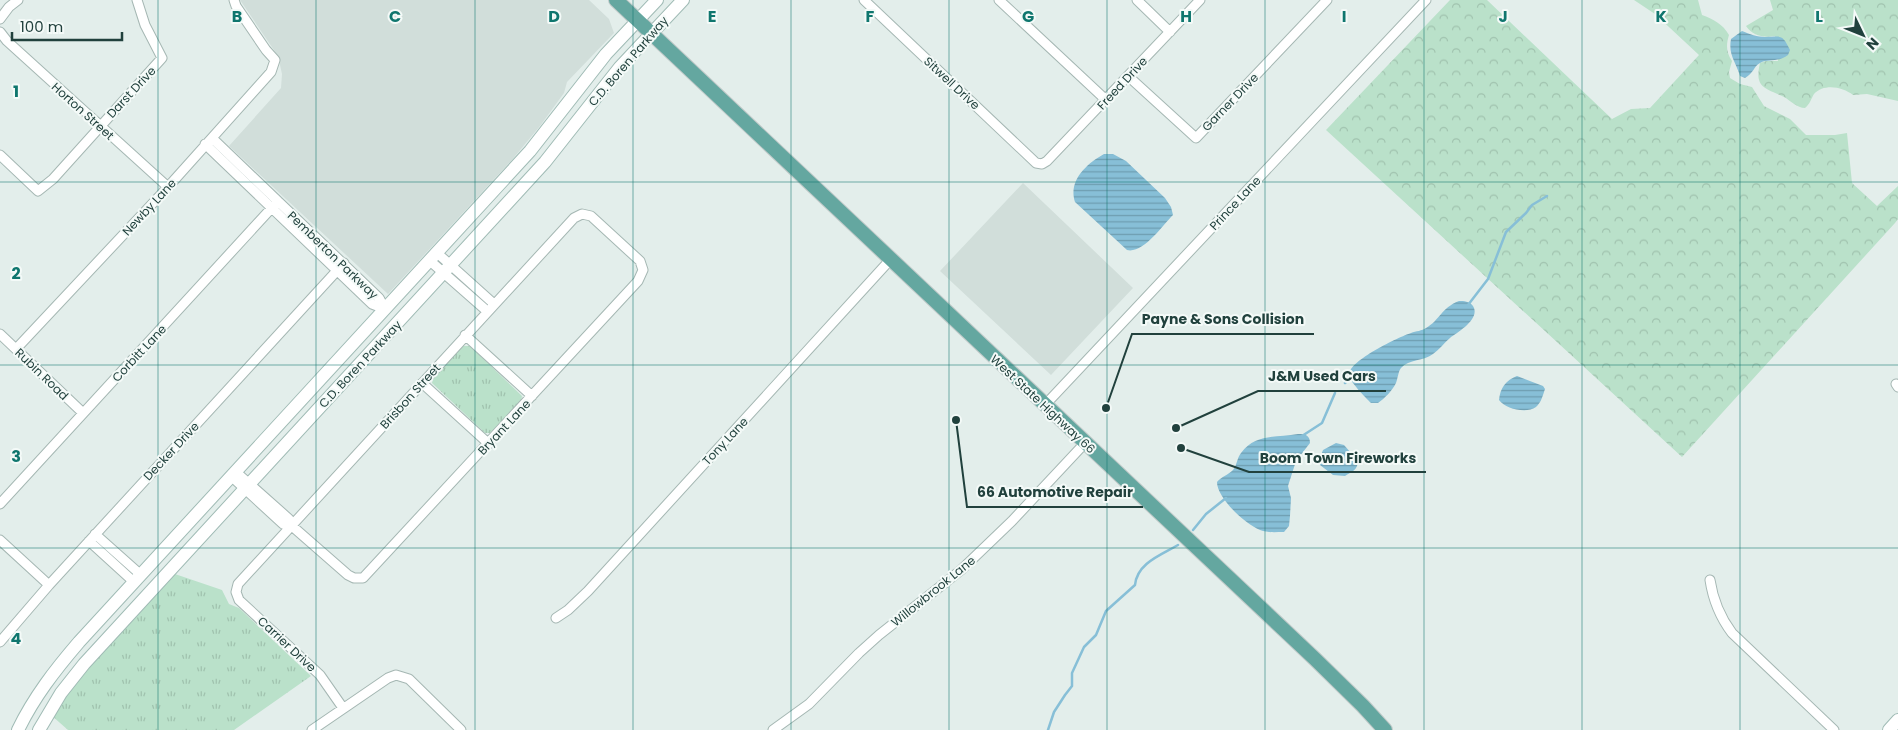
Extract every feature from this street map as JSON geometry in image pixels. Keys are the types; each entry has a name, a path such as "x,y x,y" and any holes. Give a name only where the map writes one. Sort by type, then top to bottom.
{"main road":[{"name":"West State Highway 66","path":"616,0 1349,692 1386,730"}],"street":[{"path":"0,19 9,7 18,0"},
{"name":"Darst Drive","path":"0,155 38,191 53,180 162,58 145,25 137,0"},
{"name":"Newby Lane","path":"16,349 168,187 271,72 275,60 261,43 234,0"},
{"name":"C.D. Boren Parkway","path":"18,730 38,693 55,670 530,151 606,54 657,0"},
{"name":"C.D. Boren Parkway","path":"38,730 84,664 545,162 602,88 683,0"},
{"name":"Sitwell Drive","path":"864,0 1036,162 1042,164"},
{"path":"999,0 1106,100"},
{"path":"1137,0 1170,32"},
{"name":"Freed Drive","path":"1042,164 1048,161 1200,0"},
{"name":"Garner Drive","path":"1128,76 1196,138 1327,0"},
{"name":"Prince Lane","path":"1045,405 1426,0"},
{"name":"Horton Street","path":"0,32 7,41 168,187"},
{"name":"Pemberton Parkway","path":"208,141 341,267 372,304 384,309"},
{"name":"Corbitt Lane","path":"0,504 275,205"},
{"name":"Brisbon Street","path":"241,581 574,218 582,214 591,216 640,261 643,270"},
{"path":"433,256 487,311"},
{"name":"Tony Lane","path":"556,618 568,610 588,591 890,260"},
{"name":"Decker Drive","path":"0,642 49,584 341,267"},
{"path":"447,269 494,304"},
{"name":"Bryant Lane","path":"292,526 348,575 359,579 367,576 638,281 643,270"},
{"path":"384,309 399,322"},
{"name":"Rubin Road","path":"0,334 83,414"},
{"path":"465,335 532,396"},
{"path":"422,383 489,444"},
{"name":"Willowbrook Lane","path":"773,730 809,704 859,653 961,570 1012,521 1085,443"},
{"path":"234,474 247,487 289,519 292,526"},
{"path":"92,537 138,578"},
{"path":"0,540 49,584"},
{"path":"1710,580 1712,594 1724,622 1732,633 1834,730"},
{"name":"Carrier Drive","path":"241,581 236,588 239,600 320,675 343,708"},
{"path":"312,730 392,676 400,675 409,679 461,730"},
{"path":"1888,730 1898,720"}],"shaded area":[{"path":"240,0 589,0 609,19 614,33 567,82 564,93 511,161 388,294 229,146 281,88 282,74 278,56"},
{"path":"1023,183 1133,288 1051,375 940,271"}],"green space":[{"path":"1450,0 1487,0 1612,119 1631,109 1650,108 1699,55 1655,14 1634,0 1698,0 1702,15 1717,22 1729,35 1727,48 1732,61 1729,72 1730,78 1740,84 1752,87 1764,106 1790,119 1806,135 1847,133 1852,183 1877,206 1898,186 1898,219 1895,223 1682,457 1326,130"},
{"path":"1770,0 1898,0 1898,101 1867,94 1853,95 1839,88 1828,87 1814,94 1807,106 1802,108 1766,89 1759,78 1760,63 1778,61 1775,36 1759,36 1746,26 1773,10"},
{"path":"463,346 470,346 522,396 521,401 490,433 485,433 432,383 433,379"},
{"path":"172,573 222,590 229,604 239,608 311,676 234,730 68,730 51,715 71,685"}],"water":[{"path":"1742,31 1759,36 1783,38 1790,50 1788,55 1780,59 1760,63 1745,78 1740,76 1731,54 1730,45 1731,39"},
{"path":"1104,154 1113,154 1126,161 1165,198 1171,207 1173,215 1146,244 1139,248 1127,250 1075,202 1073,194 1076,180 1085,168"},
{"path":"1459,301 1468,302 1475,311 1468,325 1433,354 1404,365 1400,370 1396,383 1388,394 1378,403 1371,403 1352,381 1349,375 1351,369 1365,357 1386,344 1405,335 1423,330 1435,321 1448,307"},
{"path":"1517,376 1543,386 1545,389 1541,401 1536,407 1527,410 1516,409 1506,406 1499,400 1504,385"},
{"path":"1298,434 1307,436 1310,443 1296,461 1288,486 1291,498 1289,526 1284,532 1260,530 1233,510 1218,488 1217,482 1233,470 1241,453 1253,442 1267,437"},
{"path":"1336,443 1344,445 1358,461 1355,469 1345,476 1333,475 1320,465 1323,450"}],"waterway":[{"path":"1468,305 1488,279 1506,232 1532,205 1547,196"},
{"path":"1345,383 1352,376"},
{"path":"1302,436 1322,423 1335,393"},
{"path":"1193,530 1206,514 1226,498"},
{"path":"1048,730 1054,712 1072,686 1072,673 1084,647 1096,635 1106,611 1135,585 1137,577 1145,565 1178,545"}],"place":[{"name":"Payne & Sons Collision","path":"1106,408"},
{"name":"66 Automotive Repair","path":"956,420"},
{"name":"J&M Used Cars","path":"1176,428"},
{"name":"Boom Town Fireworks","path":"1181,448"}]}
